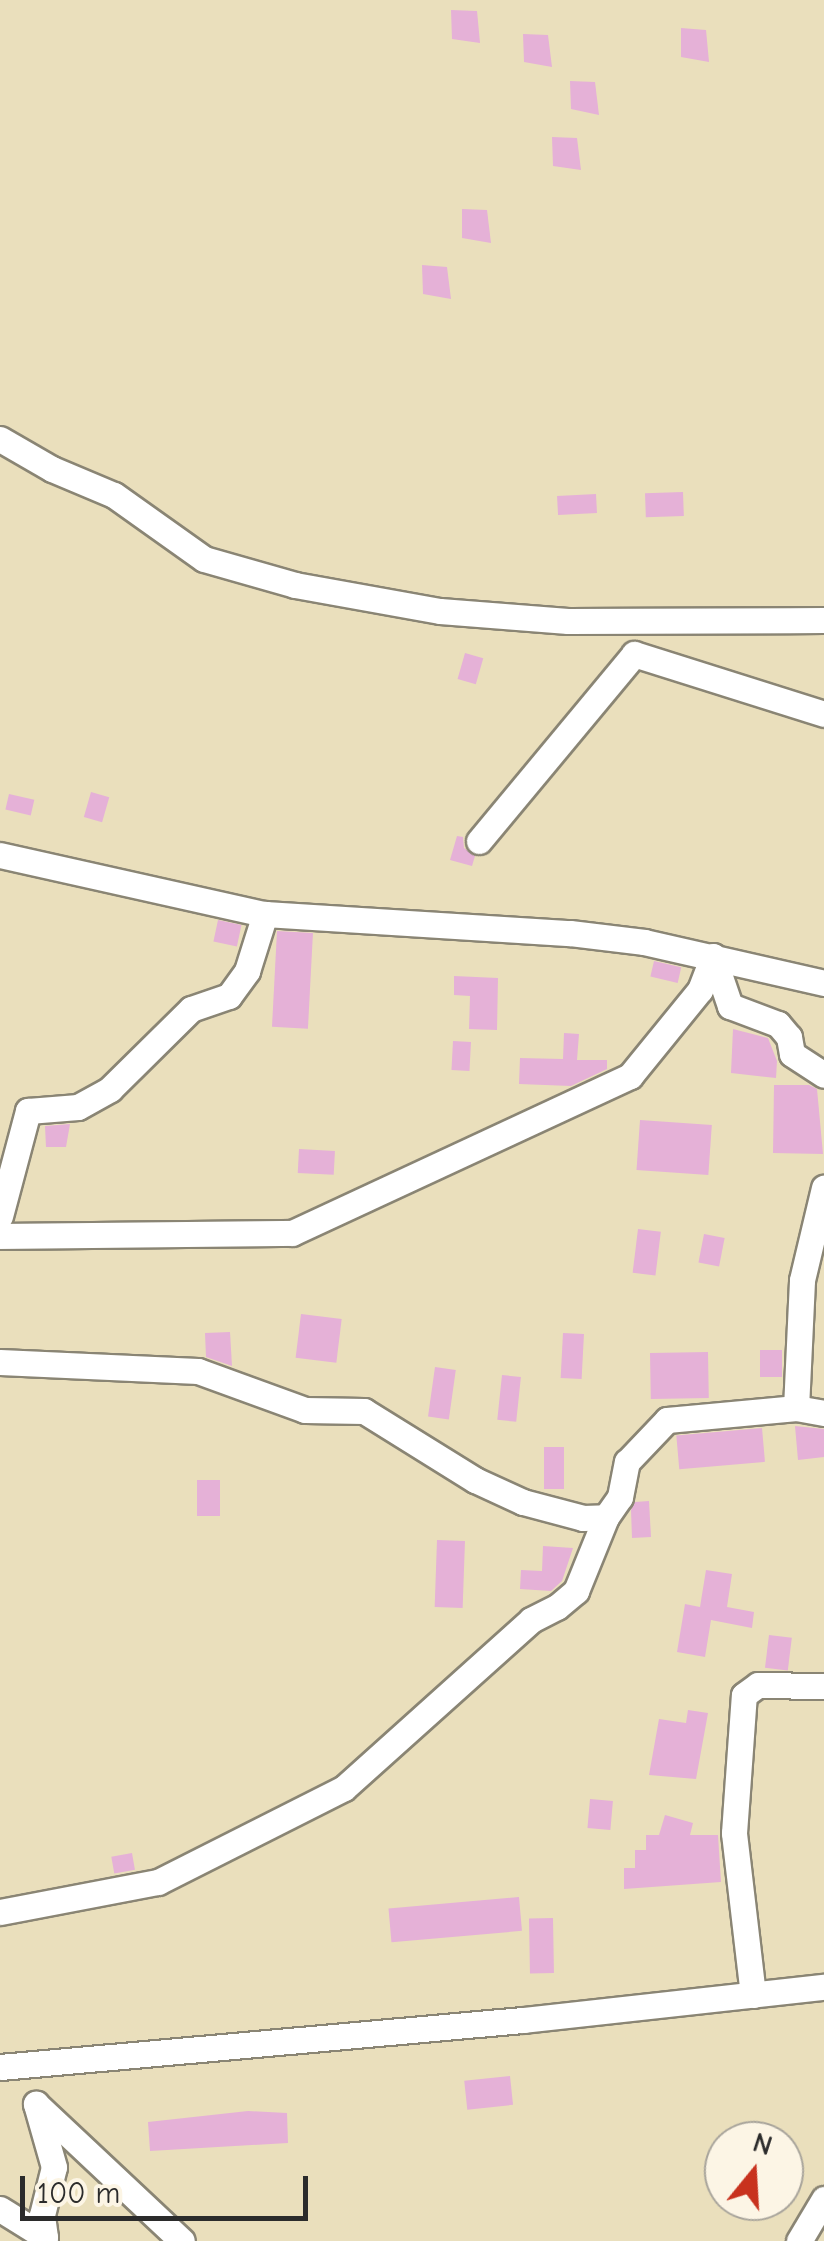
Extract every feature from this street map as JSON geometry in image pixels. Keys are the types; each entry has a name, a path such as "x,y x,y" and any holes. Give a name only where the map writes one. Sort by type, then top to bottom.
{"street":[{"path":"0,439 52,469 114,495 204,559 295,585 440,611 568,621 824,620"},
{"path":"479,842 634,654 824,714"},
{"path":"0,856 265,914 570,933 713,956 824,983"},
{"path":"0,1216 28,1111 78,1108 110,1089 191,1008 229,996 247,970 265,914"},
{"path":"713,956 730,1006 778,1024 789,1038 792,1054 824,1076"},
{"path":"0,1236 292,1234 630,1076 700,990 713,956"},
{"path":"796,1408 824,1188"},
{"path":"0,1362 198,1371 306,1410 364,1412 475,1480 523,1502 582,1518 606,1517"},
{"path":"0,1912 158,1882 344,1788 531,1620 557,1608 576,1592 606,1517 620,1497 627,1462 667,1420 796,1408 824,1414"},
{"path":"753,1996 734,1833 744,1695 758,1685 824,1686"},
{"path":"0,2066 824,1987"},
{"path":"0,2209 45,2237 42,2215 54,2167 36,2104 182,2241"},
{"path":"799,2241 824,2198"}],"building":[{"path":"451,10 477,11 480,43 452,39"},
{"path":"681,28 706,30 709,62 681,57"},
{"path":"523,34 548,35 552,67 524,62"},
{"path":"570,81 595,82 599,115 571,109"},
{"path":"552,137 577,138 581,170 553,166"},
{"path":"462,209 487,210 491,243 462,238"},
{"path":"422,265 447,267 451,299 423,294"},
{"path":"683,492 684,516 646,517 645,493"},
{"path":"596,494 597,513 558,515 557,496"},
{"path":"465,653 483,658 476,684 458,679"},
{"path":"91,792 109,797 102,822 84,817"},
{"path":"9,794 34,800 31,815 5,810"},
{"path":"457,836 463,837 464,848 475,856 472,866 450,860"},
{"path":"218,920 241,925 237,947 213,942"},
{"path":"277,931 313,933 308,1029 272,1027"},
{"path":"654,961 681,967 678,983 650,977"},
{"path":"454,976 498,978 497,1030 469,1029 470,996 454,995"},
{"path":"733,1029 768,1038 777,1061 776,1078 731,1073"},
{"path":"564,1033 579,1034 577,1060 607,1060 607,1069 571,1086 519,1084 520,1058 563,1059"},
{"path":"453,1041 471,1042 469,1071 451,1070"},
{"path":"774,1085 809,1085 817,1089 823,1154 773,1153"},
{"path":"640,1120 712,1125 708,1175 637,1170"},
{"path":"70,1124 66,1147 46,1147 45,1126"},
{"path":"299,1149 335,1151 334,1175 298,1173"},
{"path":"638,1229 661,1232 655,1275 633,1273"},
{"path":"704,1234 725,1238 719,1266 698,1262"},
{"path":"301,1314 342,1319 336,1363 296,1358"},
{"path":"230,1332 232,1366 206,1357 205,1333"},
{"path":"563,1333 584,1334 582,1379 561,1378"},
{"path":"760,1350 782,1350 782,1377 760,1377"},
{"path":"708,1352 709,1398 651,1399 650,1353"},
{"path":"435,1367 456,1370 449,1419 428,1417"},
{"path":"502,1375 521,1377 516,1422 497,1420"},
{"path":"795,1426 824,1429 824,1457 798,1460"},
{"path":"762,1428 765,1462 679,1469 676,1435"},
{"path":"544,1447 564,1447 564,1489 544,1489"},
{"path":"197,1480 220,1480 220,1516 197,1516"},
{"path":"649,1501 651,1537 632,1538 631,1510 635,1502"},
{"path":"437,1540 465,1541 463,1608 435,1607"},
{"path":"543,1546 573,1548 562,1581 551,1591 520,1589 521,1570 542,1571"},
{"path":"706,1570 732,1574 727,1607 754,1612 752,1628 711,1620 705,1657 677,1652 685,1604 700,1607"},
{"path":"769,1635 792,1638 788,1671 765,1668"},
{"path":"688,1710 708,1713 696,1779 649,1775 659,1719 686,1723"},
{"path":"590,1799 613,1801 610,1830 587,1828"},
{"path":"665,1815 693,1823 690,1835 718,1835 721,1882 624,1889 624,1868 635,1868 635,1850 646,1850 646,1835 659,1835"},
{"path":"132,1853 135,1870 114,1873 111,1857"},
{"path":"519,1897 522,1931 391,1942 388,1908"},
{"path":"529,1918 553,1918 554,1973 530,1973"},
{"path":"510,2076 513,2105 467,2110 464,2081"},
{"path":"248,2111 287,2113 288,2143 150,2151 148,2122"}]}
